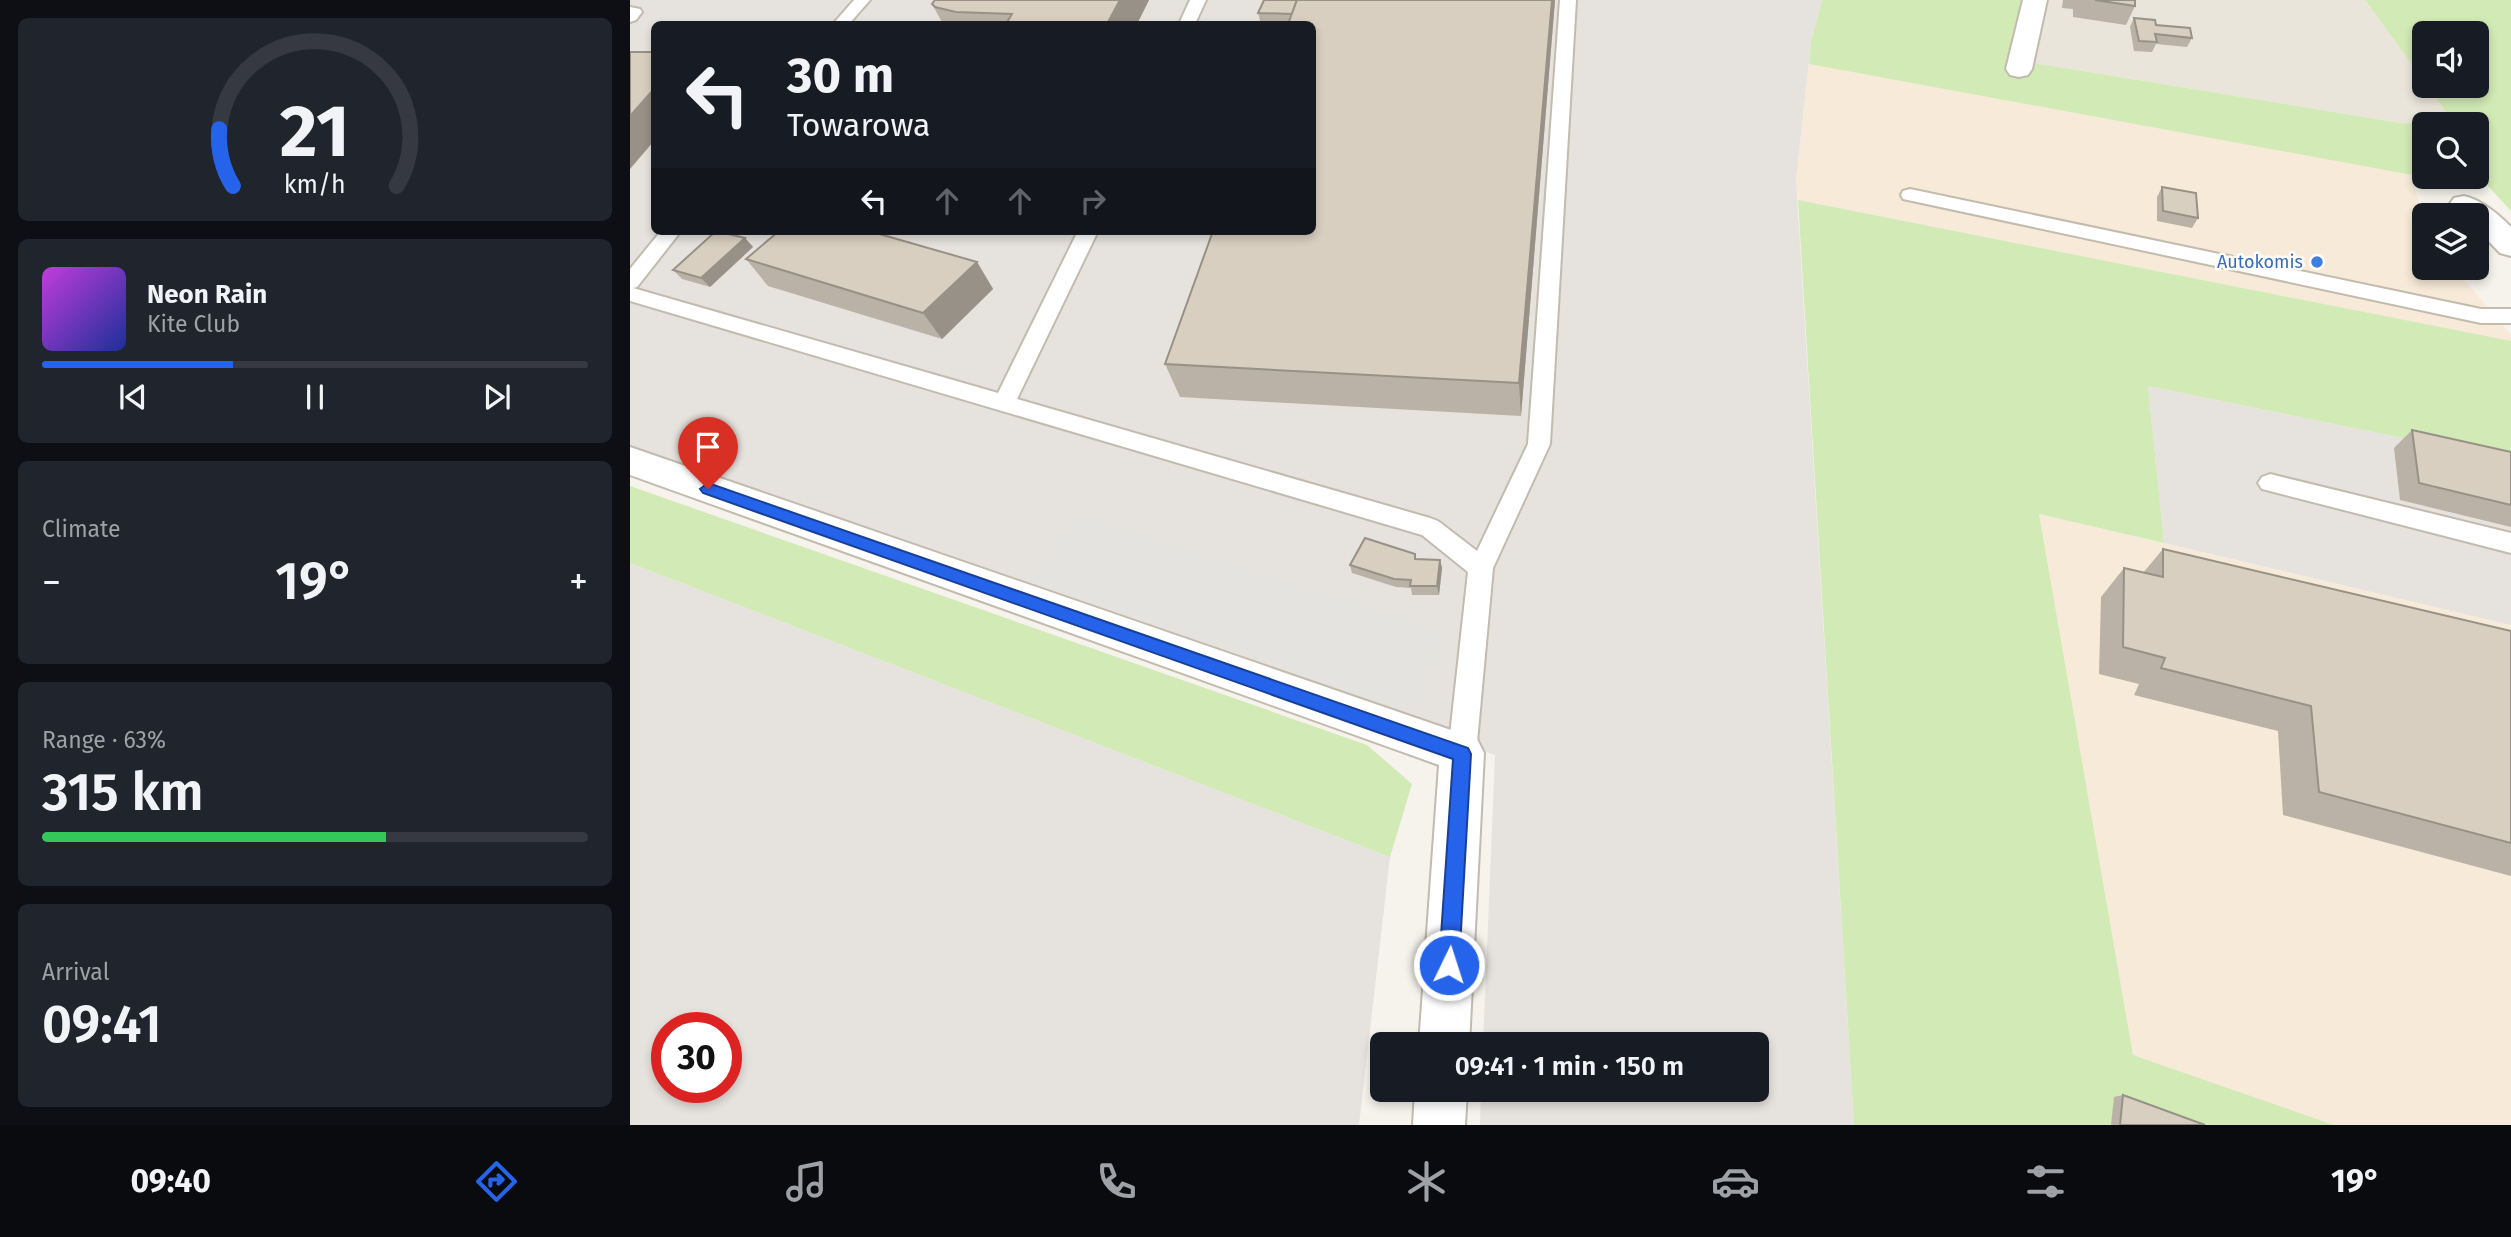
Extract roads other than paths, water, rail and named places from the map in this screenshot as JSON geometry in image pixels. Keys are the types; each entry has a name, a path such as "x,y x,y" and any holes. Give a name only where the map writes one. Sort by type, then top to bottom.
{"street":[{"path":"2019,69 2035,0"},
{"path":"2489,223 2511,246"},
{"path":"630,461 1462,754 1445,1032"},
{"path":"1438,1125 1440,1102"}],"lane":[{"path":"844,21 862,0"},
{"path":"1188,21 1198,0"},
{"path":"1462,754 1481,568 1539,444 1568,0"},
{"path":"1910,195 2481,316 2511,316"},
{"path":"630,282 668,235"},
{"path":"1004,404 1086,235"},
{"path":"630,294 1430,528 1481,568"},
{"path":"2270,483 2511,543"}],"place":[{"name":"Autokomis","path":"2317,262"}]}
